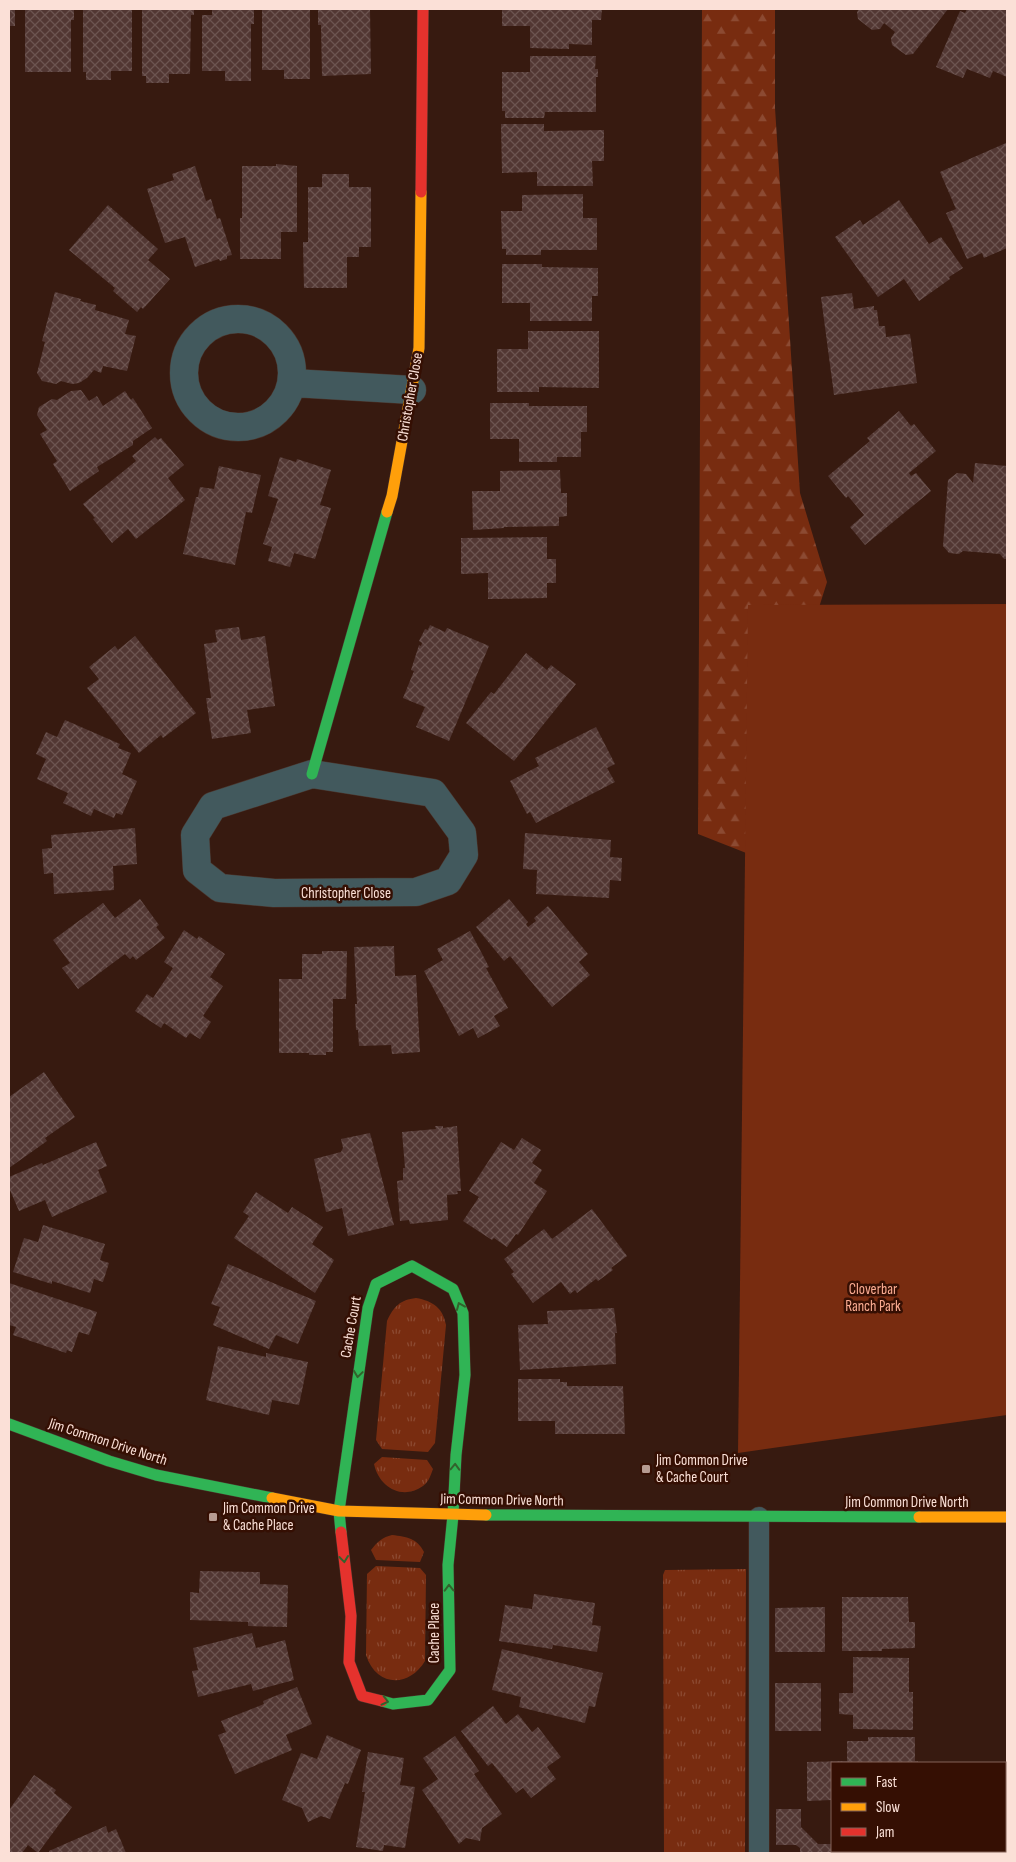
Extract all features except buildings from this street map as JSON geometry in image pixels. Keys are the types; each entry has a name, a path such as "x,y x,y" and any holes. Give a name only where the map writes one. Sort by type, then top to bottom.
{"street":[{"name":"Christopher Close","path":"312,774 392,496 419,348 423,9"},
{"path":"230,318 264,324 288,349 293,383 277,413 269,417 246,428 211,423 187,398 182,364 199,333 230,318"},
{"path":"293,383 412,390"},
{"name":"Christopher Close","path":"312,774 433,793 462,833 464,855 448,881 416,892 274,893 220,888 197,870 195,835 213,806 312,774"},
{"name":"Cache Court","path":"339,1511 368,1308 376,1284 412,1266 453,1289 463,1313 465,1375 456,1455 454,1516"},
{"name":"Jim Common Drive North","path":"9,1424 109,1461 156,1475 339,1511 454,1516 1007,1517"},
{"name":"Cache Place","path":"339,1511 351,1616 349,1662 362,1696 393,1704 428,1700 450,1670 448,1565 454,1516"}],"lane":[{"path":"759,1853 760,1517"}],"green space":[{"path":"702,9 775,9 775,108 800,493 827,582 788,706 797,873 698,834"},
{"name":"Cloverbar Ranch Park","path":"1007,604 1007,1415 738,1453 748,605"},
{"path":"416,1298 436,1306 445,1319 446,1325 435,1443 428,1452 382,1449 376,1440 387,1321 392,1311 398,1305 406,1300"},
{"path":"382,1457 427,1460 433,1469 423,1486 415,1490 400,1492 386,1485 377,1472 374,1464"},
{"path":"392,1535 415,1541 424,1552 420,1562 376,1560 371,1550 380,1540"},
{"path":"376,1566 420,1568 426,1575 425,1661 418,1670 402,1679 393,1680 377,1673 366,1655 367,1574"},
{"path":"746,1569 745,1853 664,1853 663,1575 665,1570"}],"traffic: fast":[{"path":"312,774 387,512"},
{"path":"382,1701 393,1704 428,1700 450,1670 448,1565 456,1455 465,1375 463,1313 453,1289 412,1266"},
{"path":"341,1532 339,1511 368,1308 376,1284 412,1266"},
{"path":"9,1424 109,1461 156,1475 272,1498"},
{"path":"486,1515 919,1517"}],"traffic: slow":[{"path":"387,512 392,496 419,348 421,192"},
{"path":"272,1498 339,1511 486,1515"},
{"path":"919,1517 1007,1517"}],"traffic: jam":[{"path":"421,192 423,9"},
{"path":"341,1532 351,1616 349,1662 362,1696 382,1701"}],"place":[{"name":"Jim Common Drive & Cache Court","path":"646,1469"},
{"name":"Jim Common Drive & Cache Place","path":"213,1517"}]}
